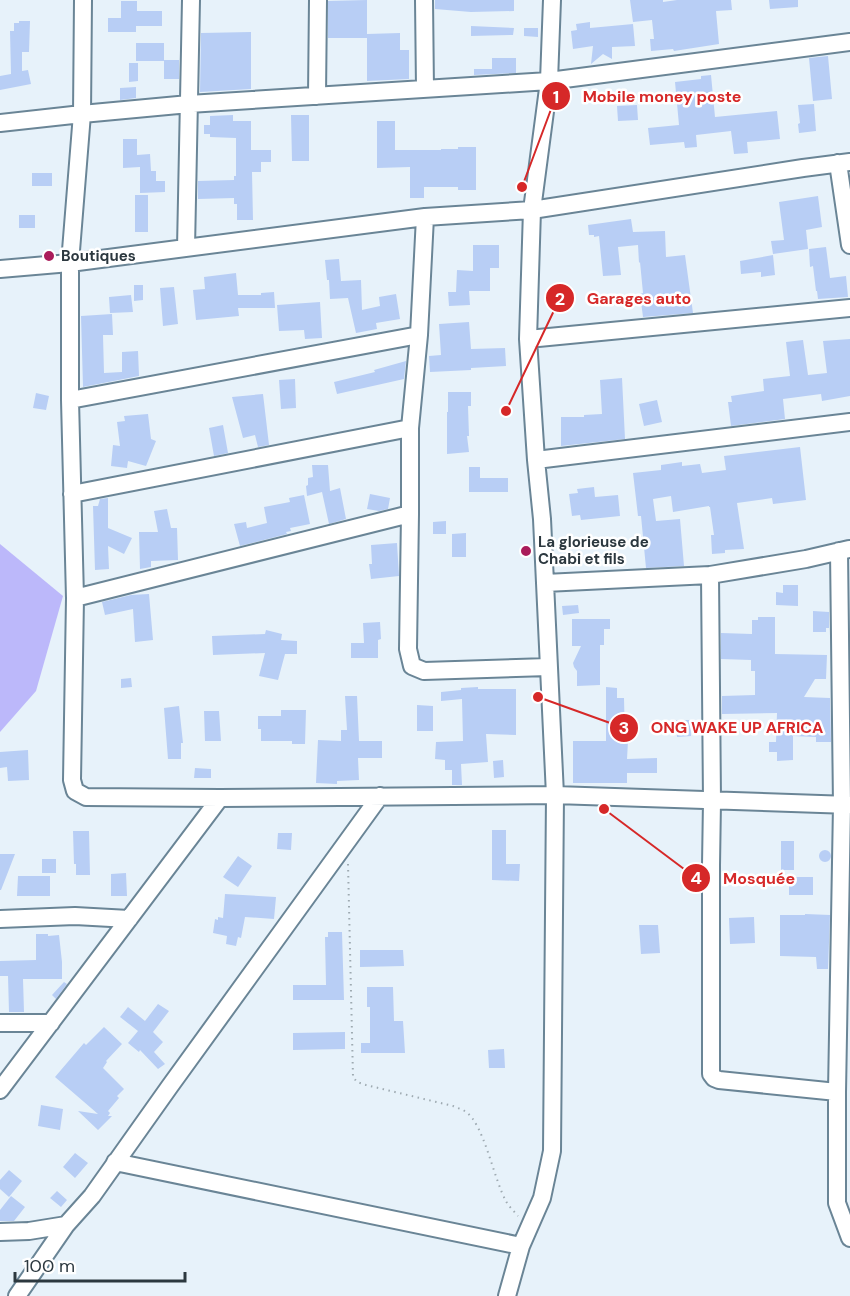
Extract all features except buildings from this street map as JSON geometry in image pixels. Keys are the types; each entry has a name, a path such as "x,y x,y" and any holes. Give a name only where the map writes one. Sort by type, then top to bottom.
{"street":[{"path":"83,0 82,114 70,263 70,400 75,598 72,780 75,791 87,797 555,795 846,805"},
{"path":"186,248 191,0"},
{"path":"317,96 318,0"},
{"path":"424,0 425,89"},
{"path":"507,1296 521,1246 542,1198 552,1151 555,795 542,519 528,339 532,210 549,81 552,0"},
{"path":"0,123 189,104 549,81 850,42"},
{"path":"0,269 70,263 425,217 532,210 844,162 850,245"},
{"path":"425,217 419,335 410,428 408,649 412,666 424,671 548,667"},
{"path":"528,339 850,308"},
{"path":"70,400 419,335"},
{"path":"536,460 850,422"},
{"path":"72,494 410,428"},
{"path":"75,598 410,514"},
{"path":"545,583 710,576 845,550 846,805 837,1092 837,1203 850,1238"},
{"path":"710,576 711,1074 720,1080 837,1092"},
{"path":"17,1296 66,1225 92,1196 380,796"},
{"path":"0,1090 220,798"},
{"path":"0,919 75,916 129,919"},
{"path":"0,1023 51,1023"},
{"path":"115,1162 521,1246"},
{"path":"0,1232 29,1231 66,1225"}],"path":[{"path":"348,865 353,1077 357,1082 366,1085 453,1106 466,1112 482,1134 490,1162 507,1204 529,1229"}],"shaded area":[{"path":"0,544 63,596 36,691 0,732"}],"place":[{"name":"Mobile money poste","path":"522,187"},
{"name":"Boutiques","path":"49,256"},
{"name":"Garages auto","path":"506,411"},
{"name":"La glorieuse de Chabi et fils","path":"526,551"},
{"name":"ONG WAKE UP AFRICA","path":"538,697"},
{"name":"Mosquée","path":"604,809"}]}
